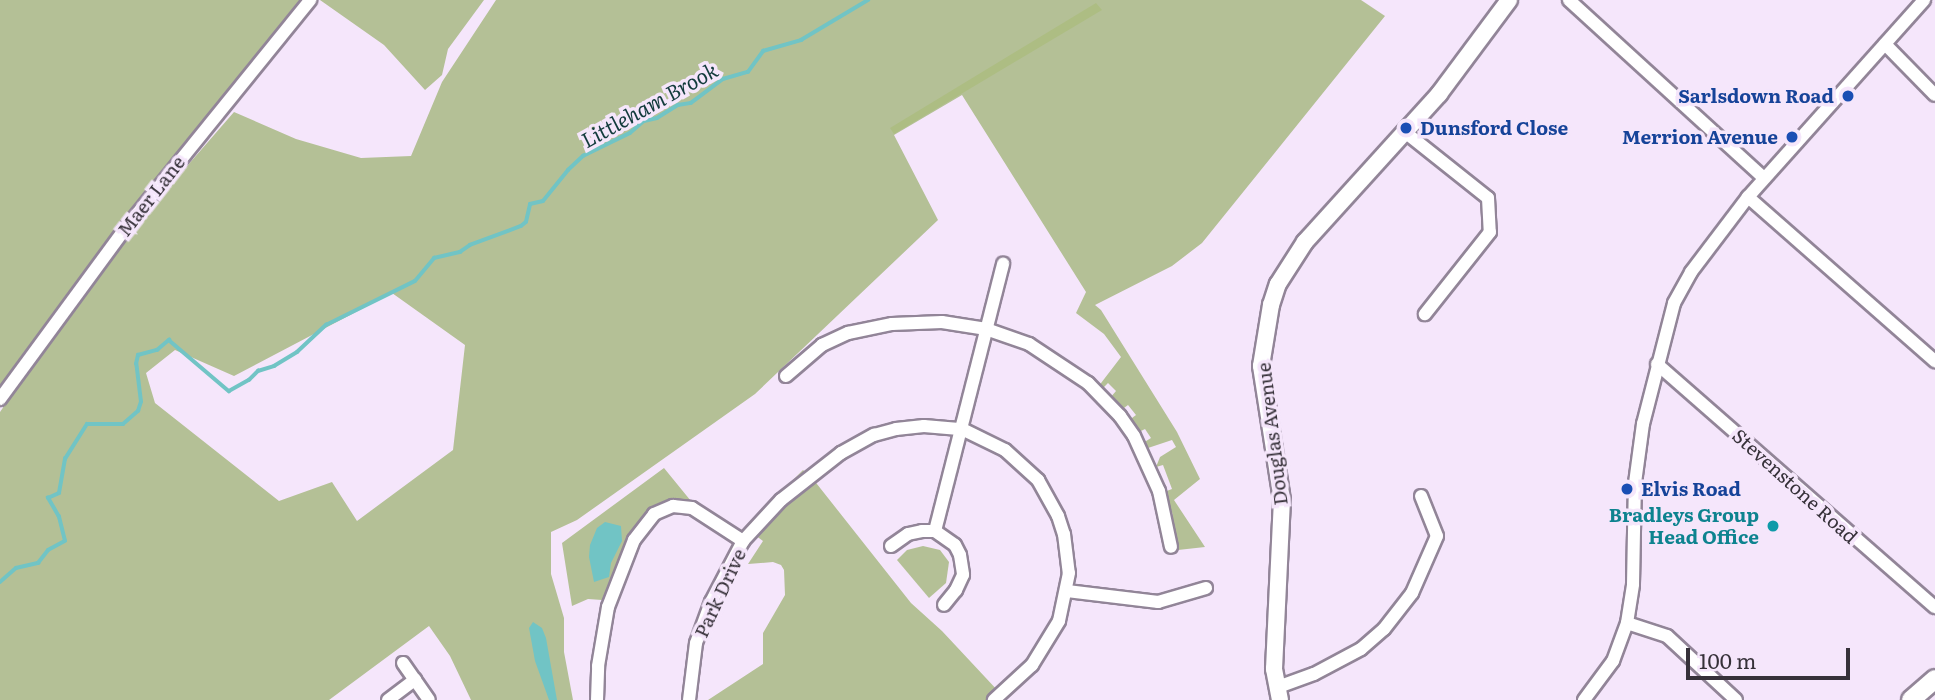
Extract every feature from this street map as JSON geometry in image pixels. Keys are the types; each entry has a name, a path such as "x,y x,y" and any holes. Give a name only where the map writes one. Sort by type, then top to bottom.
{"main road":[{"path":"1911,700 1935,679"}],"street":[{"name":"Maer Lane","path":"0,399 131,220 310,0"},
{"name":"Douglas Avenue","path":"1279,693 1274,650 1281,565 1282,500 1261,366 1271,305 1284,273 1305,242 1452,77 1509,0"},
{"path":"1569,0 1764,178"},
{"path":"1584,700 1613,661 1627,623 1633,584 1635,483 1643,424 1674,303 1691,272 1748,197 1924,0"},
{"path":"1885,44 1935,95"},
{"path":"1405,132 1488,198 1490,232 1425,314"},
{"path":"1748,197 1935,361"},
{"path":"935,531 1003,264"},
{"path":"786,376 822,345 868,328 922,322 986,329 1029,344 1062,363 1088,383 1120,416 1147,459 1159,491 1171,547"},
{"name":"Stevenstone Road","path":"1657,364 1935,607"},
{"name":"Park Drive","path":"689,700 696,643 711,601 743,541 781,500 841,453 874,435 895,429 924,426 962,429"},
{"path":"962,429 1005,450 1029,470 1046,492 1064,534 1069,573 1059,621 1046,646 999,696"},
{"path":"1279,693 1361,649 1384,629 1412,593 1437,536 1421,496"},
{"path":"597,700 598,666 608,607 634,540 654,514 673,506 692,508 743,541"},
{"path":"891,546 915,531 935,531 955,545 962,566 956,590 944,605"},
{"path":"1067,591 1158,602 1206,588"},
{"path":"1627,623 1667,636 1731,699"},
{"path":"403,663 429,700"},
{"path":"388,700 415,680"}],"shaded area":[{"path":"0,0 305,0 0,388"},
{"path":"320,0 484,0 448,49 442,75 425,90 384,45"},
{"path":"496,0 1361,0 1385,16 1202,243 1172,266 1095,305 1101,310 1177,432 1200,479 1174,500 1205,547 1178,550 1172,512 1164,492 1172,489 1163,465 1156,467 1160,457 1176,447 1172,440 1148,448 1143,443 1151,438 1145,429 1137,433 1128,421 1136,415 1128,405 1120,411 1110,398 1116,391 1108,383 1101,390 1098,387 1121,357 1104,334 1076,313 1086,292 962,95 894,135 938,220 755,394 577,520 551,532 551,574 564,618 564,652 573,700 471,700 450,656 429,626 329,700 0,700 0,412 30,368 148,211 234,112 296,139 361,158 411,156 442,82","holes":["392,293 465,345 453,450 357,521 332,482 279,501 155,403 146,373 175,350 234,376"]},
{"path":"1096,3 1102,10 894,134 890,128"},
{"path":"664,468 695,506 660,506 610,592 602,600 588,599 572,606 562,543"},
{"path":"803,470 911,603 942,631 999,692 990,700 708,700 763,664 763,633 785,595 784,570 781,565 773,562 748,564 763,541 755,535 740,533"},
{"path":"605,522 621,526 622,541 611,563 609,577 594,582 589,557 590,545 597,528"},
{"path":"923,546 940,550 949,562 946,583 929,598 897,560 907,550"},
{"path":"533,622 542,628 546,638 557,700 549,700 535,661 529,628"}],"waterway":[{"name":"Littleham Brook","path":"0,582 16,568 38,563 48,550 65,541 59,517 48,498 59,493 65,459 87,424 123,424 138,411 141,402 136,364 138,355 157,350 169,340 229,391 249,380 258,371 274,366 297,352 326,325 415,281 434,258 460,252 470,245 521,226 526,222 530,204 543,201 583,156 630,133 644,121 657,118 678,105 691,103 723,79 748,72 763,51 801,40 868,0"}],"place":[{"name":"Sarlsdown Road","path":"1848,96"},
{"name":"Dunsford Close","path":"1406,128"},
{"name":"Merrion Avenue","path":"1792,137"},
{"name":"Elvis Road","path":"1627,489"},
{"name":"Bradleys Group Head Office","path":"1773,526"}]}
